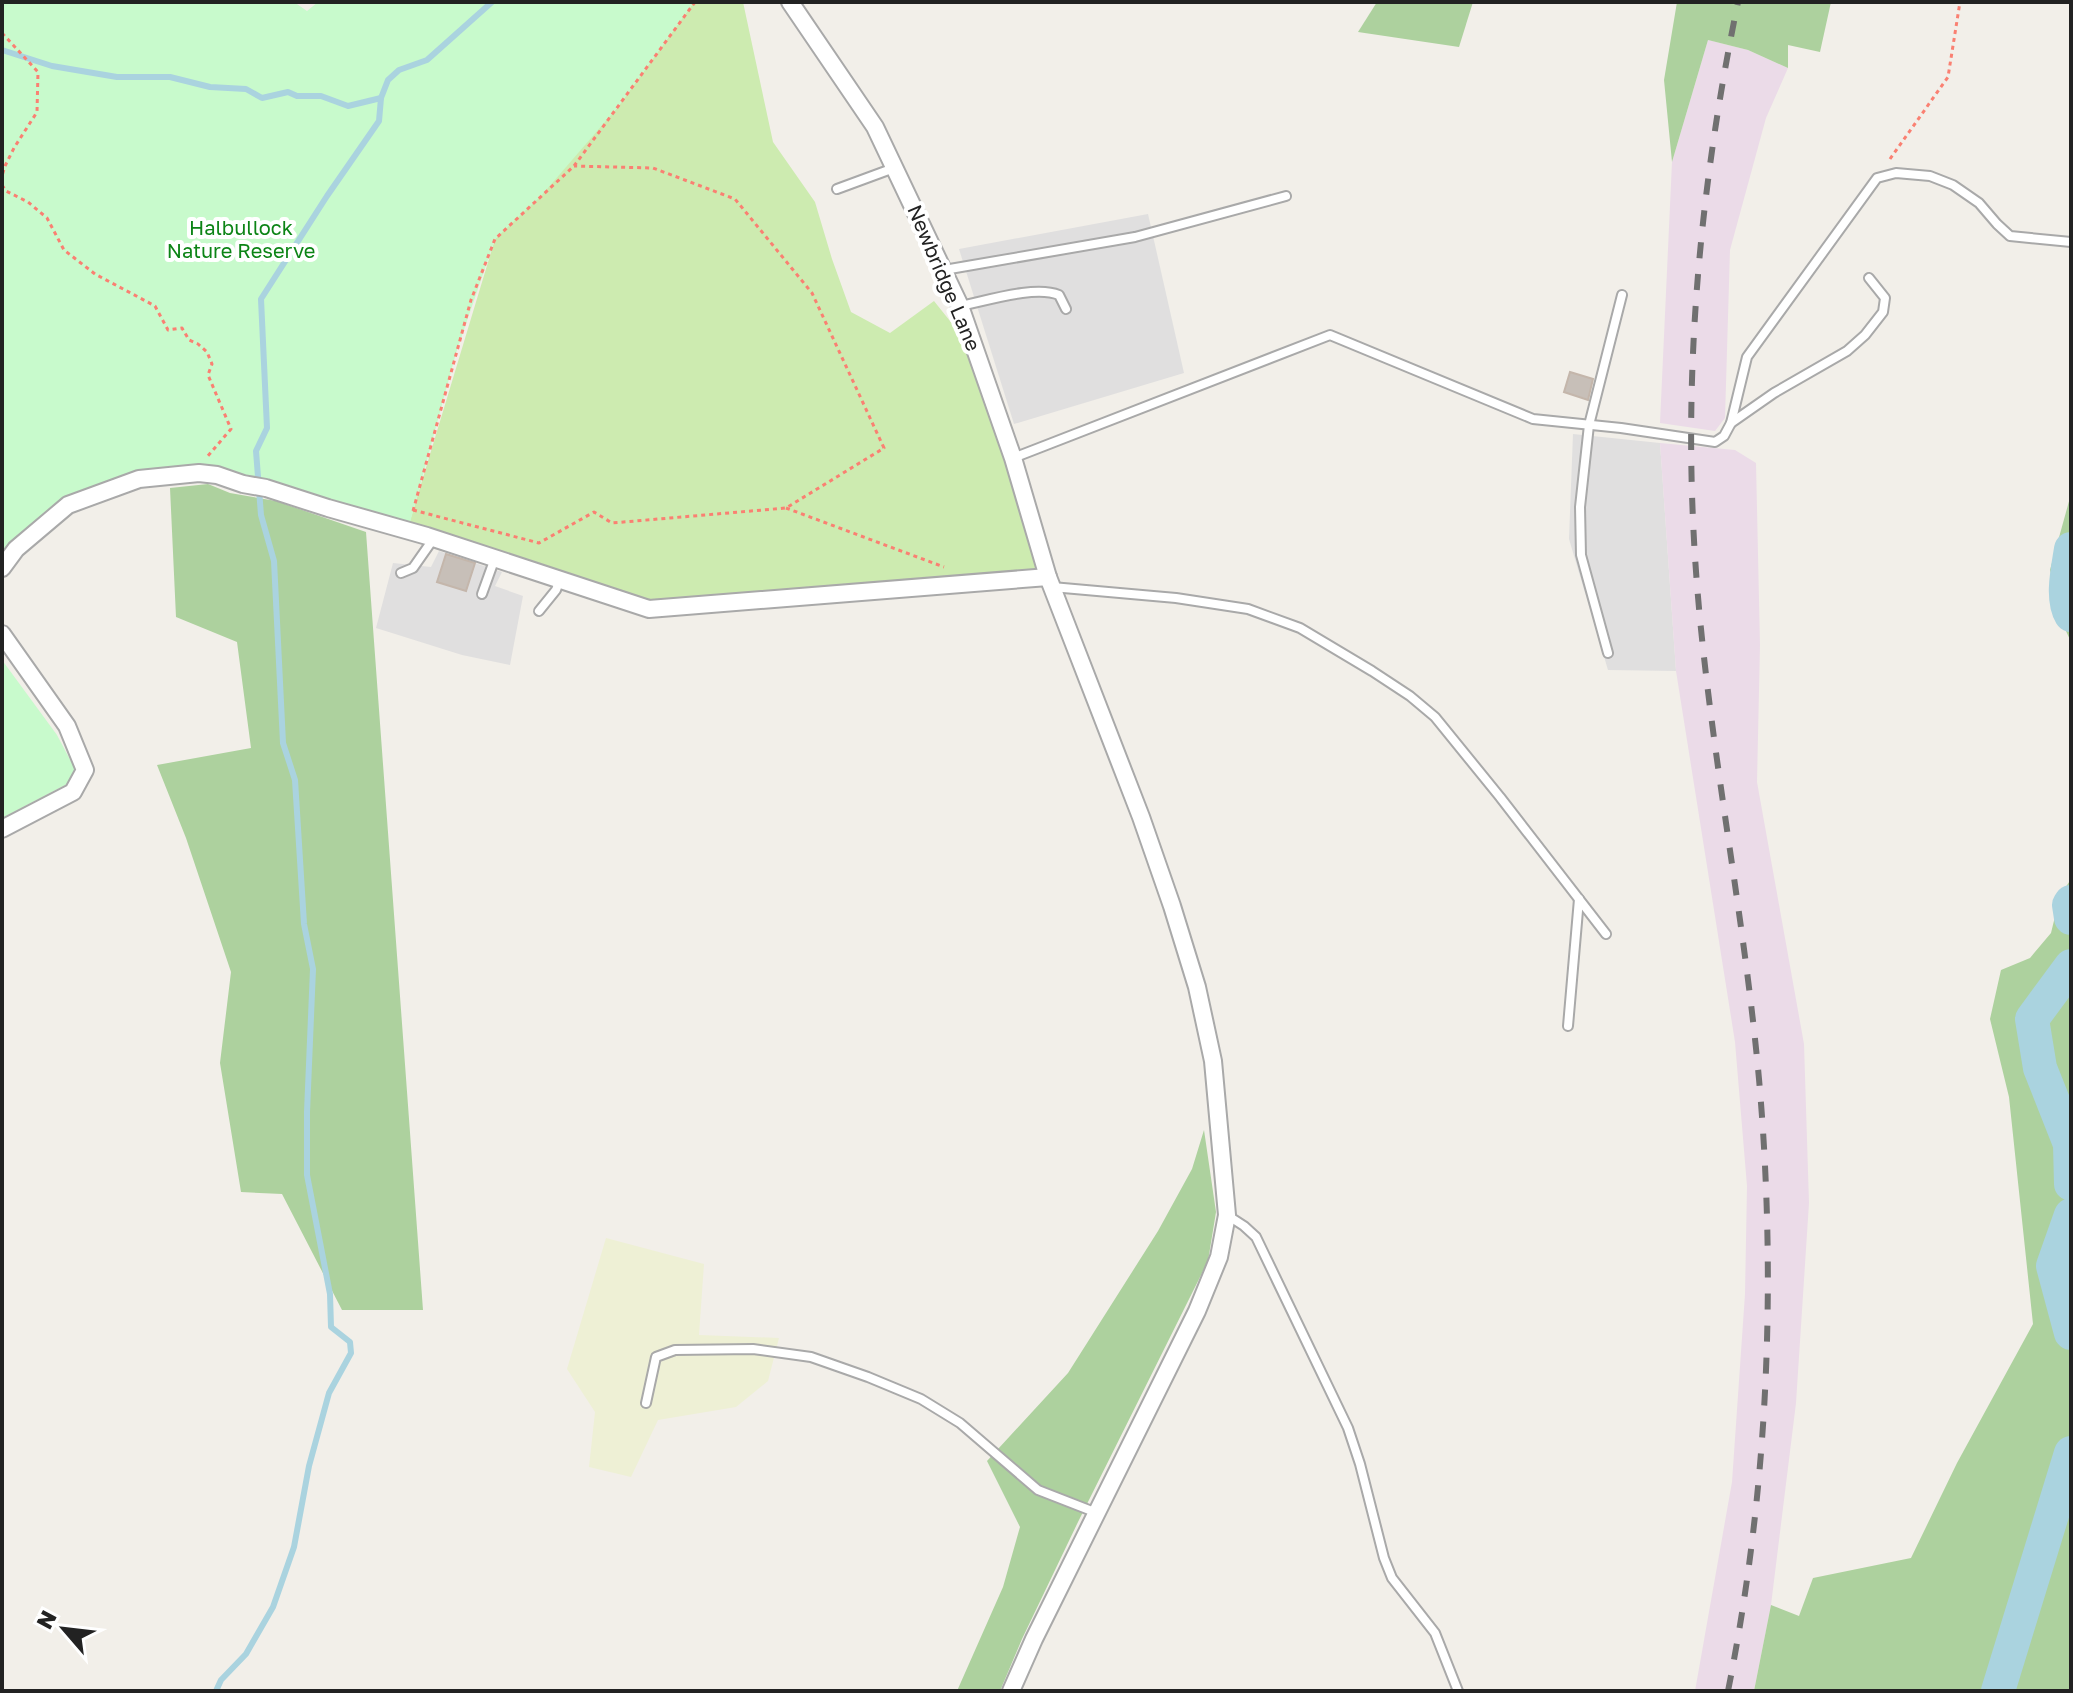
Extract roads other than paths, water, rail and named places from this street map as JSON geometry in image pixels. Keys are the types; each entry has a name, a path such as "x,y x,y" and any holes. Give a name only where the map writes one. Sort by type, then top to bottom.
{"street":[{"name":"Newbridge Lane","path":"790,2 875,127 960,306 1013,458 1050,582 1172,906 1197,987 1213,1061 1227,1215 1219,1257 1197,1311 1011,1691"},
{"path":"2,568 16,549 68,505 139,479 199,473 266,488 434,538 649,609 1050,582"},
{"path":"2,634 67,726 85,770 73,792 2,829"}],"lane":[{"path":"837,189 894,168"},
{"path":"1013,458 1330,335 1533,419 1715,442 1724,436 1731,423 1747,357 1877,178 1896,173 1930,176 1953,185 1979,203 2010,236 2071,242"},
{"path":"943,271 1135,237 1286,196"},
{"path":"1731,423 1774,393 1847,351 1865,335 1883,312 1885,298 1869,278"},
{"path":"960,306 1048,291 1059,295 1066,309"},
{"path":"1608,653 1581,555 1580,507 1589,425 1622,295"},
{"path":"401,573 413,568 434,538"},
{"path":"482,594 495,558"},
{"path":"539,611 556,590 560,579"},
{"path":"1050,582 1248,609 1300,628 1372,671 1435,717 1606,934"},
{"path":"1568,1026 1579,899"},
{"path":"1227,1215 1256,1237 1348,1428 1392,1578 1435,1633 1458,1691"},
{"path":"646,1403 656,1357 675,1350 753,1349 811,1357 921,1399 960,1423 1038,1490 1097,1513"}],"waterway":[{"path":"216,1691 221,1680 246,1654 273,1607 294,1547 309,1466 329,1393 351,1353 350,1342 331,1327 330,1294 307,1175 313,969 304,924 295,780 283,743 274,561 261,515 256,451 267,428 261,299 379,121 381,98 388,80 399,70 427,60 492,2"},
{"path":"2,50 52,66 117,77 170,77 210,87 246,89 262,98 288,92 297,96 321,96 348,106 381,98"},
{"path":"2071,549 2066,592 2071,615"},
{"path":"2071,902 2071,918"},
{"path":"2071,966 2032,1019 2040,1068 2070,1144 2071,1184"},
{"path":"2071,1215 2053,1266 2071,1333"},
{"path":"1998,1691 2071,1453"}],"railway":[{"path":"1728,1691 1742,1616 1760,1463 1768,1310 1767,1233 1752,1009 1697,590 1691,455 1699,259 1715,130 1738,2"}],"park label":[{"name":"Halbullock Nature Reserve","path":"241,240"}]}
